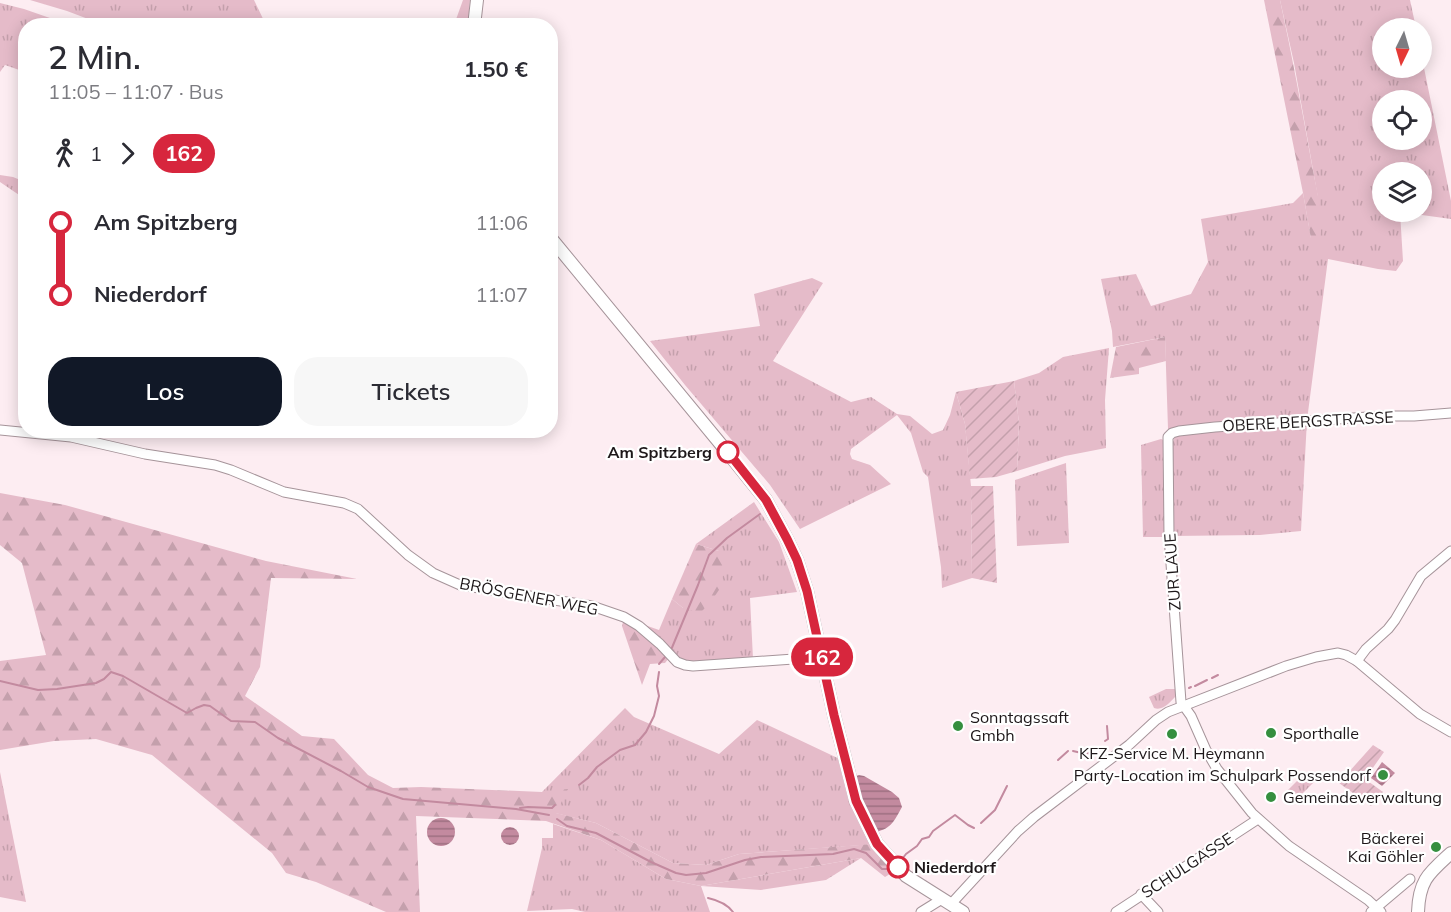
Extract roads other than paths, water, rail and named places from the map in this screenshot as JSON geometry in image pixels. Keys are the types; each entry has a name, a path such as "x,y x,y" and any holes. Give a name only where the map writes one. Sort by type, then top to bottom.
{"main road":[{"path":"475,18 477,0"},
{"path":"558,247 766,500 797,560 807,591 834,715 856,801 877,844 906,876 942,904 963,912"},
{"path":"1418,912 1422,885 1429,874 1451,853"}],"street":[{"name":"OBERE BERGSTRASSE","path":"1168,437 1179,431 1215,427 1451,412"},
{"name":"BRÖSGENER WEG","path":"0,430 18,432"},
{"name":"ZUR LAUE","path":"1168,437 1169,536 1180,702 1183,706"},
{"name":"BRÖSGENER WEG","path":"75,438 145,454 215,465 284,492 344,503 358,509 408,555 433,573 460,585 592,606 624,617 639,626 677,662 685,665 822,657"},
{"path":"1357,661 1395,620 1421,576 1451,551"},
{"path":"921,912 942,904 1034,817 1129,746 1156,720 1168,712 1286,666 1316,657 1338,653 1346,655 1357,661 1420,714 1451,732"},
{"path":"1183,706 1191,716 1217,769 1258,819 1294,849 1360,895 1376,910 1410,879"},
{"name":"SCHULGASSE","path":"1116,912 1258,819"},
{"path":"1141,894 1158,912"}],"waterway":[{"path":"671,650 709,555 727,538 760,514"},
{"path":"659,664 665,657"},
{"path":"0,681 38,690 57,689 96,683 111,672 123,676 187,713 204,705 210,706 231,721 255,722 278,738 368,787 403,799 516,809 549,815"},
{"path":"579,785 597,767 620,750 635,745 646,732 654,716 659,696 657,686 659,672"},
{"path":"1212,678 1218,675"},
{"path":"1195,686 1207,680"},
{"path":"1105,741 1108,739 1107,726"},
{"path":"1058,760 1068,751"},
{"path":"1073,751 1086,754 1092,752"},
{"path":"981,823 995,810 1007,786"},
{"path":"520,808 552,808 555,805"},
{"path":"899,863 922,839 929,837 933,831 955,815 974,828"},
{"path":"557,819 567,826 596,833 651,862 686,875 706,873 761,857 833,854 854,849 866,853 882,869 888,869"},
{"path":"708,898 722,903 733,912"}],"place":[{"name":"Am Spitzberg","path":"728,452"},
{"name":"Sonntagssaft Gmbh","path":"958,726"},
{"name":"Sporthalle","path":"1271,733"},
{"name":"KFZ-Service M. Heymann","path":"1172,734"},
{"name":"Party-Location im Schulpark Possendorf","path":"1383,775"},
{"name":"Gemeindeverwaltung","path":"1271,797"},
{"name":"Bäckerei Kai Göhler","path":"1436,847"},
{"name":"Niederdorf","path":"898,867"}]}
